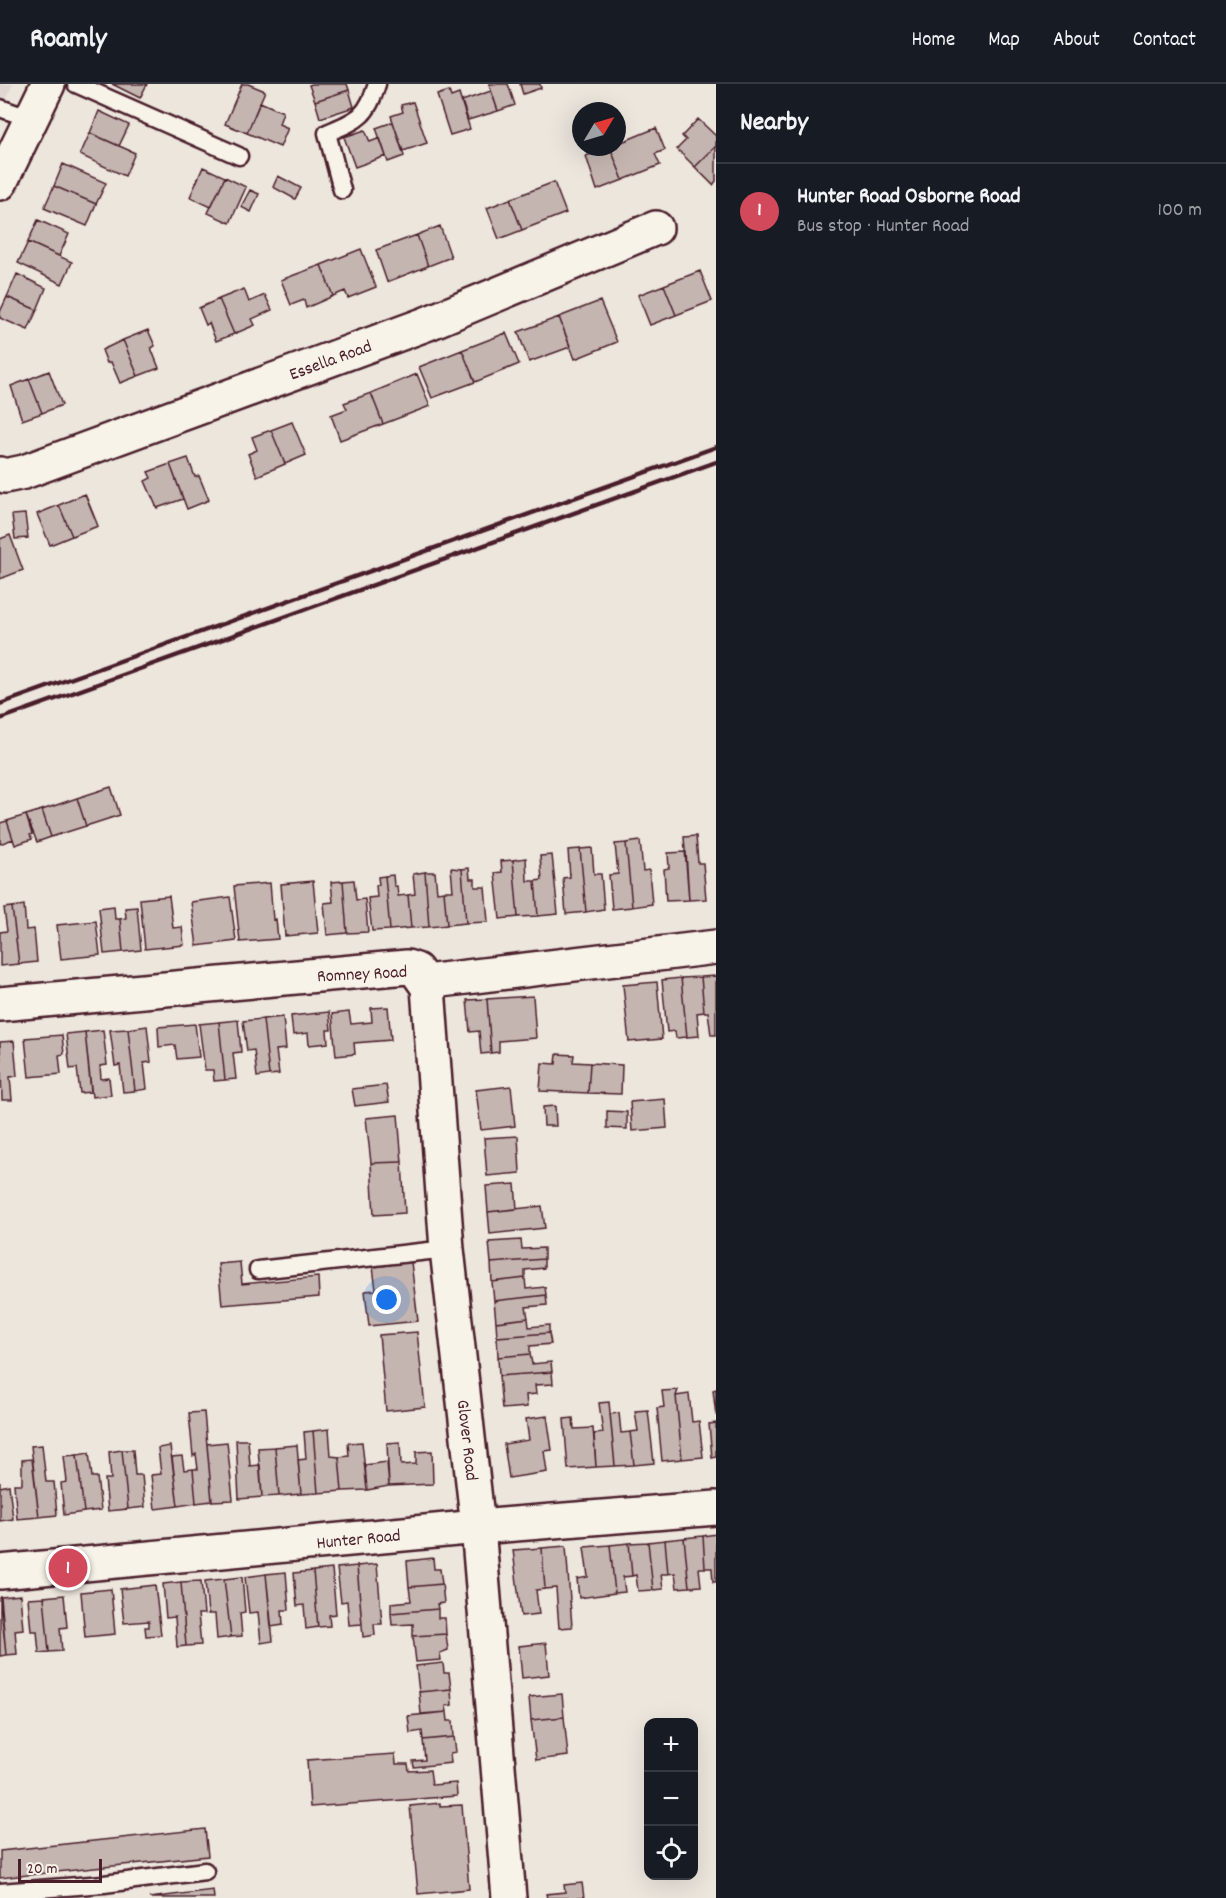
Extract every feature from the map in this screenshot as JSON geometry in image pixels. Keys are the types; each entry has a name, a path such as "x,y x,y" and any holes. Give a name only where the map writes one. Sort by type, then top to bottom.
{"street":[{"path":"0,183 48,84"},
{"name":"Essella Road","path":"0,474 5,476 24,472 426,324 656,228"},
{"name":"Romney Road","path":"0,1004 407,967 416,970 425,982 716,947"},
{"name":"Glover Road","path":"425,982 428,987 447,1249 478,1527 508,1898"},
{"name":"Hunter Road","path":"0,1572 478,1527 716,1508"}],"lane":[{"path":"76,84 239,156"},
{"path":"342,190 327,133 358,120 368,106 376,84"},
{"path":"0,108 31,119"},
{"path":"258,1270 447,1249"},
{"path":"0,1892 105,1891 205,1871"}],"shaded area":[{"path":"0,84 13,84 0,113"}],"building":[{"path":"112,84 147,84 140,98"},
{"path":"242,84 265,91 247,133 225,124"},
{"path":"347,84 349,90 315,101 309,85"},
{"path":"489,84 508,84 515,105 498,111"},
{"path":"520,84 540,84 541,88 523,94"},
{"path":"349,90 354,107 320,118 315,101"},
{"path":"449,91 451,97 459,94 470,129 450,135 437,95"},
{"path":"491,91 498,111 468,120 462,101"},
{"path":"260,102 283,112 279,124 288,128 280,147 247,133"},
{"path":"413,102 427,143 403,151 391,116 403,112 401,105"},
{"path":"99,111 129,125 119,146 90,133"},
{"path":"698,119 716,136 716,146 695,167 677,149 686,140 682,136"},
{"path":"393,122 404,156 388,162 376,128"},
{"path":"656,128 665,150 655,154 660,165 623,180 614,156 626,156 626,140"},
{"path":"365,130 370,142 380,138 386,156 355,167 344,137"},
{"path":"90,133 135,153 125,176 80,155"},
{"path":"716,146 716,181 713,185 695,167"},
{"path":"586,156 614,156 623,180 597,190"},
{"path":"63,164 106,183 96,204 54,186"},
{"path":"203,167 225,177 211,207 190,197"},
{"path":"278,176 301,188 295,199 273,187"},
{"path":"225,177 246,187 230,223 208,213"},
{"path":"554,182 566,213 522,230 510,199"},
{"path":"54,186 96,204 87,226 44,208"},
{"path":"250,190 259,194 251,212 241,207"},
{"path":"510,199 522,230 499,239 487,208"},
{"path":"38,220 69,234 59,256 28,242"},
{"path":"440,226 451,257 428,266 417,235"},
{"path":"417,235 428,266 387,282 376,250"},
{"path":"28,242 72,262 62,284 18,263"},
{"path":"361,249 376,287 348,298 345,291 333,296 321,265"},
{"path":"321,265 333,296 306,308 304,300 291,305 281,280"},
{"path":"700,271 712,301 676,315 664,285"},
{"path":"17,274 46,288 37,310 7,297"},
{"path":"664,285 676,315 650,325 638,295"},
{"path":"244,289 249,302 265,295 272,310 252,319 255,325 234,334 219,299"},
{"path":"7,297 37,310 28,330 0,318 0,312"},
{"path":"219,299 234,334 216,341 209,323 206,325 199,308"},
{"path":"600,301 617,342 575,359 559,317"},
{"path":"559,317 570,347 529,362 518,332"},
{"path":"148,330 155,346 151,348 159,368 138,376 123,340"},
{"path":"506,333 519,364 475,382 462,350"},
{"path":"123,340 138,376 120,383 111,362 107,363 102,350"},
{"path":"462,350 475,382 432,398 419,367"},
{"path":"49,371 62,405 42,413 29,379"},
{"path":"417,374 430,406 383,424 371,393"},
{"path":"29,379 42,413 22,420 11,386"},
{"path":"371,393 383,424 340,440 331,415 347,409 344,403"},
{"path":"292,422 306,455 285,464 271,430"},
{"path":"271,430 285,464 257,476 248,454 257,450 252,437"},
{"path":"188,458 195,477 199,476 209,500 187,509 170,464"},
{"path":"170,464 183,499 157,508 145,481 151,478 148,472"},
{"path":"85,494 98,526 72,536 59,505"},
{"path":"59,505 72,536 50,545 37,514"},
{"path":"25,514 28,538 15,539 12,515"},
{"path":"10,535 23,570 0,579 0,539"},
{"path":"111,787 120,815 86,826 77,798"},
{"path":"77,798 86,826 51,837 42,810"},
{"path":"42,810 51,837 37,842 26,815"},
{"path":"26,815 32,839 15,845 7,821"},
{"path":"7,821 13,839 0,844 0,823"},
{"path":"696,836 698,863 703,863 706,899 689,900 684,837"},
{"path":"640,841 643,871 649,870 652,904 632,907 626,843"},
{"path":"626,843 632,907 612,909 609,875 618,874 615,844"},
{"path":"592,848 594,874 601,874 604,909 586,912 580,849"},
{"path":"580,849 586,912 566,914 563,878 570,877 568,850"},
{"path":"686,852 689,900 666,901 664,869 669,868 668,853"},
{"path":"552,855 558,914 538,916 535,881 542,880 540,856"},
{"path":"526,858 527,881 535,881 538,916 518,917 513,860"},
{"path":"513,860 518,917 500,919 495,873 502,872 501,861"},
{"path":"451,868 462,869 466,923 447,925 444,891 453,891"},
{"path":"469,868 470,879 475,879 475,887 485,887 488,922 466,923 462,869"},
{"path":"425,872 429,927 411,928 408,895 415,894 413,874"},
{"path":"425,872 435,872 437,892 444,891 447,925 429,927"},
{"path":"393,875 398,896 408,895 411,928 390,930 385,876"},
{"path":"385,876 390,930 372,931 368,898 377,897 378,877"},
{"path":"354,880 356,900 365,899 368,932 347,933 343,881"},
{"path":"313,881 318,933 285,936 281,884"},
{"path":"343,881 347,933 327,935 324,903 333,902 331,882"},
{"path":"270,883 273,920 276,919 278,939 240,942 234,886"},
{"path":"169,896 173,928 182,927 184,945 145,949 140,899"},
{"path":"230,897 236,941 197,946 191,902"},
{"path":"24,905 26,930 34,929 37,962 19,964 12,907"},
{"path":"114,906 115,919 120,919 123,952 104,954 99,908"},
{"path":"12,907 19,964 0,966 0,932 7,931 4,908"},
{"path":"137,907 141,950 123,952 120,919 126,918 125,908"},
{"path":"96,921 100,955 61,959 57,925"},
{"path":"716,976 716,1035 711,1035 708,1012 704,1012 701,977"},
{"path":"701,977 704,1012 697,1013 699,1036 687,1037 681,978"},
{"path":"681,978 687,1037 676,1038 675,1031 667,1032 662,980"},
{"path":"657,982 662,1039 629,1042 623,985"},
{"path":"533,996 536,1038 499,1041 499,1052 491,1053 487,999"},
{"path":"487,999 491,1053 481,1054 479,1031 470,1032 467,1000"},
{"path":"388,1007 391,1040 354,1043 355,1054 336,1056 332,1014 349,1012 351,1024 372,1022 371,1008"},
{"path":"329,1012 331,1030 327,1030 328,1043 309,1045 308,1033 293,1035 291,1016"},
{"path":"283,1017 286,1049 276,1050 279,1074 269,1075 263,1019"},
{"path":"263,1019 269,1075 257,1077 254,1050 247,1051 243,1021"},
{"path":"238,1020 241,1052 233,1053 236,1079 225,1080 219,1022"},
{"path":"219,1022 225,1080 214,1081 213,1070 205,1070 199,1024"},
{"path":"195,1024 199,1057 177,1059 175,1045 159,1047 158,1027"},
{"path":"147,1026 151,1062 144,1063 147,1089 135,1091 128,1029"},
{"path":"128,1029 135,1091 123,1092 120,1065 115,1066 110,1030"},
{"path":"103,1030 107,1065 100,1066 101,1079 109,1078 111,1095 92,1097 85,1032"},
{"path":"85,1032 91,1092 80,1093 77,1068 70,1069 66,1034"},
{"path":"62,1035 64,1054 59,1055 61,1074 29,1077 25,1038"},
{"path":"14,1041 17,1076 10,1077 12,1100 2,1100 0,1042"},
{"path":"557,1054 574,1055 573,1062 590,1063 588,1093 540,1091 542,1063 556,1064"},
{"path":"590,1063 622,1065 621,1094 588,1093"},
{"path":"386,1085 389,1102 355,1106 352,1089"},
{"path":"511,1086 515,1126 481,1130 476,1090"},
{"path":"665,1099 667,1128 632,1131 630,1102"},
{"path":"555,1106 556,1126 544,1126 543,1107"},
{"path":"607,1111 627,1112 627,1129 607,1128"},
{"path":"398,1115 402,1162 371,1163 366,1118"},
{"path":"518,1136 520,1173 487,1176 484,1138"},
{"path":"402,1162 405,1213 374,1215 371,1163"},
{"path":"515,1184 517,1209 488,1212 486,1186"},
{"path":"542,1206 545,1228 490,1234 488,1212"},
{"path":"521,1240 522,1249 544,1248 544,1259 491,1263 489,1242"},
{"path":"544,1259 544,1268 525,1270 525,1278 492,1282 491,1263"},
{"path":"240,1262 242,1284 318,1277 319,1297 222,1305 218,1264"},
{"path":"411,1262 418,1321 369,1326 365,1291 376,1290 373,1267"},
{"path":"525,1278 526,1289 545,1287 546,1295 494,1301 492,1282"},
{"path":"546,1295 547,1305 526,1307 528,1318 496,1322 494,1301"},
{"path":"528,1318 529,1327 549,1325 549,1333 497,1337 496,1322"},
{"path":"417,1332 425,1407 386,1411 379,1335"},
{"path":"549,1333 551,1344 530,1346 530,1354 498,1357 497,1337"},
{"path":"530,1354 532,1364 551,1362 552,1372 499,1376 498,1357"},
{"path":"552,1372 553,1384 535,1385 536,1394 526,1395 527,1407 502,1409 499,1376"},
{"path":"716,1389 716,1416 713,1390"},
{"path":"678,1390 676,1396 682,1459 662,1461 657,1408 664,1407 662,1391"},
{"path":"689,1394 692,1422 699,1421 703,1457 682,1459 676,1396"},
{"path":"609,1402 615,1466 596,1467 594,1434 603,1433 599,1403"},
{"path":"648,1410 654,1463 634,1465 630,1432 638,1431 635,1411"},
{"path":"204,1412 212,1501 196,1503 193,1469 198,1469 196,1454 193,1456 189,1413"},
{"path":"619,1413 621,1433 630,1432 634,1465 615,1466 610,1414"},
{"path":"547,1416 552,1450 544,1451 547,1472 509,1478 504,1444 529,1440 526,1419"},
{"path":"573,1418 574,1429 593,1428 596,1467 568,1469 564,1419"},
{"path":"716,1423 716,1457 712,1458 709,1424"},
{"path":"329,1429 331,1456 339,1457 342,1491 318,1493 313,1431"},
{"path":"313,1431 318,1493 301,1494 298,1460 306,1459 304,1432"},
{"path":"236,1440 248,1440 250,1466 260,1465 262,1497 239,1499"},
{"path":"227,1442 233,1500 212,1501 207,1444"},
{"path":"362,1442 367,1490 342,1491 339,1457 349,1456 348,1443"},
{"path":"400,1442 401,1465 416,1464 416,1452 432,1451 433,1484 389,1486 387,1443"},
{"path":"42,1445 46,1482 54,1482 57,1515 39,1517 31,1446"},
{"path":"297,1445 301,1494 279,1496 275,1447"},
{"path":"170,1446 178,1506 155,1509 151,1475 161,1474 158,1448"},
{"path":"275,1447 279,1496 262,1497 258,1448"},
{"path":"122,1450 128,1509 108,1511 105,1479 111,1479 109,1452"},
{"path":"122,1450 133,1450 135,1475 142,1475 145,1507 128,1509"},
{"path":"89,1453 92,1477 97,1477 101,1510 84,1512 77,1455"},
{"path":"77,1455 84,1512 64,1515 61,1483 67,1482 64,1456"},
{"path":"182,1456 184,1470 193,1469 196,1503 178,1506 172,1457"},
{"path":"32,1459 39,1517 17,1519 14,1484 22,1484 22,1460"},
{"path":"387,1462 389,1486 367,1490 365,1465"},
{"path":"9,1485 13,1519 0,1521 0,1487"},
{"path":"716,1534 716,1582 713,1582 712,1568 705,1568 703,1536"},
{"path":"703,1536 705,1568 699,1568 701,1586 689,1587 684,1538"},
{"path":"684,1538 689,1587 677,1588 675,1573 668,1574 665,1540"},
{"path":"665,1540 668,1574 661,1574 663,1589 653,1590 648,1542"},
{"path":"648,1542 653,1590 638,1591 636,1575 632,1576 629,1543"},
{"path":"629,1543 632,1576 623,1577 625,1592 615,1593 610,1545"},
{"path":"610,1545 615,1593 579,1598 577,1579 588,1577 584,1547"},
{"path":"566,1546 572,1627 559,1628 556,1588 545,1589 542,1548"},
{"path":"542,1548 545,1589 536,1590 539,1614 521,1616 513,1550"},
{"path":"433,1558 434,1569 440,1569 442,1584 409,1587 407,1561"},
{"path":"377,1564 382,1624 374,1624 375,1635 363,1637 357,1566"},
{"path":"357,1566 362,1624 349,1625 347,1601 341,1602 337,1568"},
{"path":"332,1569 336,1614 329,1615 330,1626 318,1627 313,1571"},
{"path":"313,1571 318,1627 306,1629 304,1605 297,1606 294,1573"},
{"path":"286,1572 289,1610 282,1610 283,1625 271,1627 266,1574"},
{"path":"266,1574 273,1641 261,1643 258,1612 249,1613 245,1577"},
{"path":"242,1577 245,1612 240,1613 242,1636 231,1637 224,1579"},
{"path":"224,1579 231,1637 217,1639 215,1614 208,1614 205,1581"},
{"path":"201,1581 204,1614 198,1614 201,1645 186,1646 181,1582"},
{"path":"181,1582 186,1646 177,1647 175,1617 166,1618 163,1584"},
{"path":"442,1584 444,1603 437,1604 438,1609 391,1613 391,1603 411,1601 409,1587"},
{"path":"155,1585 161,1635 146,1636 145,1627 149,1627 149,1621 124,1623 120,1589"},
{"path":"111,1589 115,1634 85,1637 81,1592"},
{"path":"20,1595 23,1629 15,1630 17,1654 6,1655 1,1597"},
{"path":"64,1595 67,1627 60,1628 62,1651 49,1652 44,1597"},
{"path":"0,1597 6,1655 0,1656"},
{"path":"44,1597 49,1652 39,1653 37,1631 31,1631 28,1598"},
{"path":"438,1609 438,1618 445,1618 446,1634 413,1636 413,1624 392,1625 391,1613"},
{"path":"446,1634 448,1650 440,1653 441,1660 416,1662 413,1636"},
{"path":"546,1643 549,1675 522,1678 519,1646"},
{"path":"443,1663 444,1673 449,1673 451,1689 419,1692 416,1666"},
{"path":"451,1689 452,1705 446,1706 447,1712 421,1714 419,1692"},
{"path":"562,1694 564,1717 531,1720 529,1697"},
{"path":"447,1712 448,1721 453,1721 454,1737 423,1740 422,1731 410,1733 408,1716"},
{"path":"564,1717 568,1756 536,1760 531,1720"},
{"path":"454,1737 456,1752 450,1753 451,1763 414,1767 413,1761 425,1760 423,1740"},
{"path":"395,1754 396,1764 408,1764 409,1771 430,1770 432,1785 456,1783 457,1796 310,1807 307,1760"},
{"path":"440,1803 440,1806 462,1805 469,1889 418,1894 410,1806"},
{"path":"205,1829 208,1856 0,1878 0,1851"},
{"path":"582,1883 584,1898 547,1898 546,1894 565,1892 564,1885"},
{"path":"213,1890 214,1898 149,1898"}],"railway":[{"path":"0,704 716,447"},
{"path":"0,719 716,462"}],"place":[{"name":"Hunter Road Osborne Road","path":"68,1568"}]}
